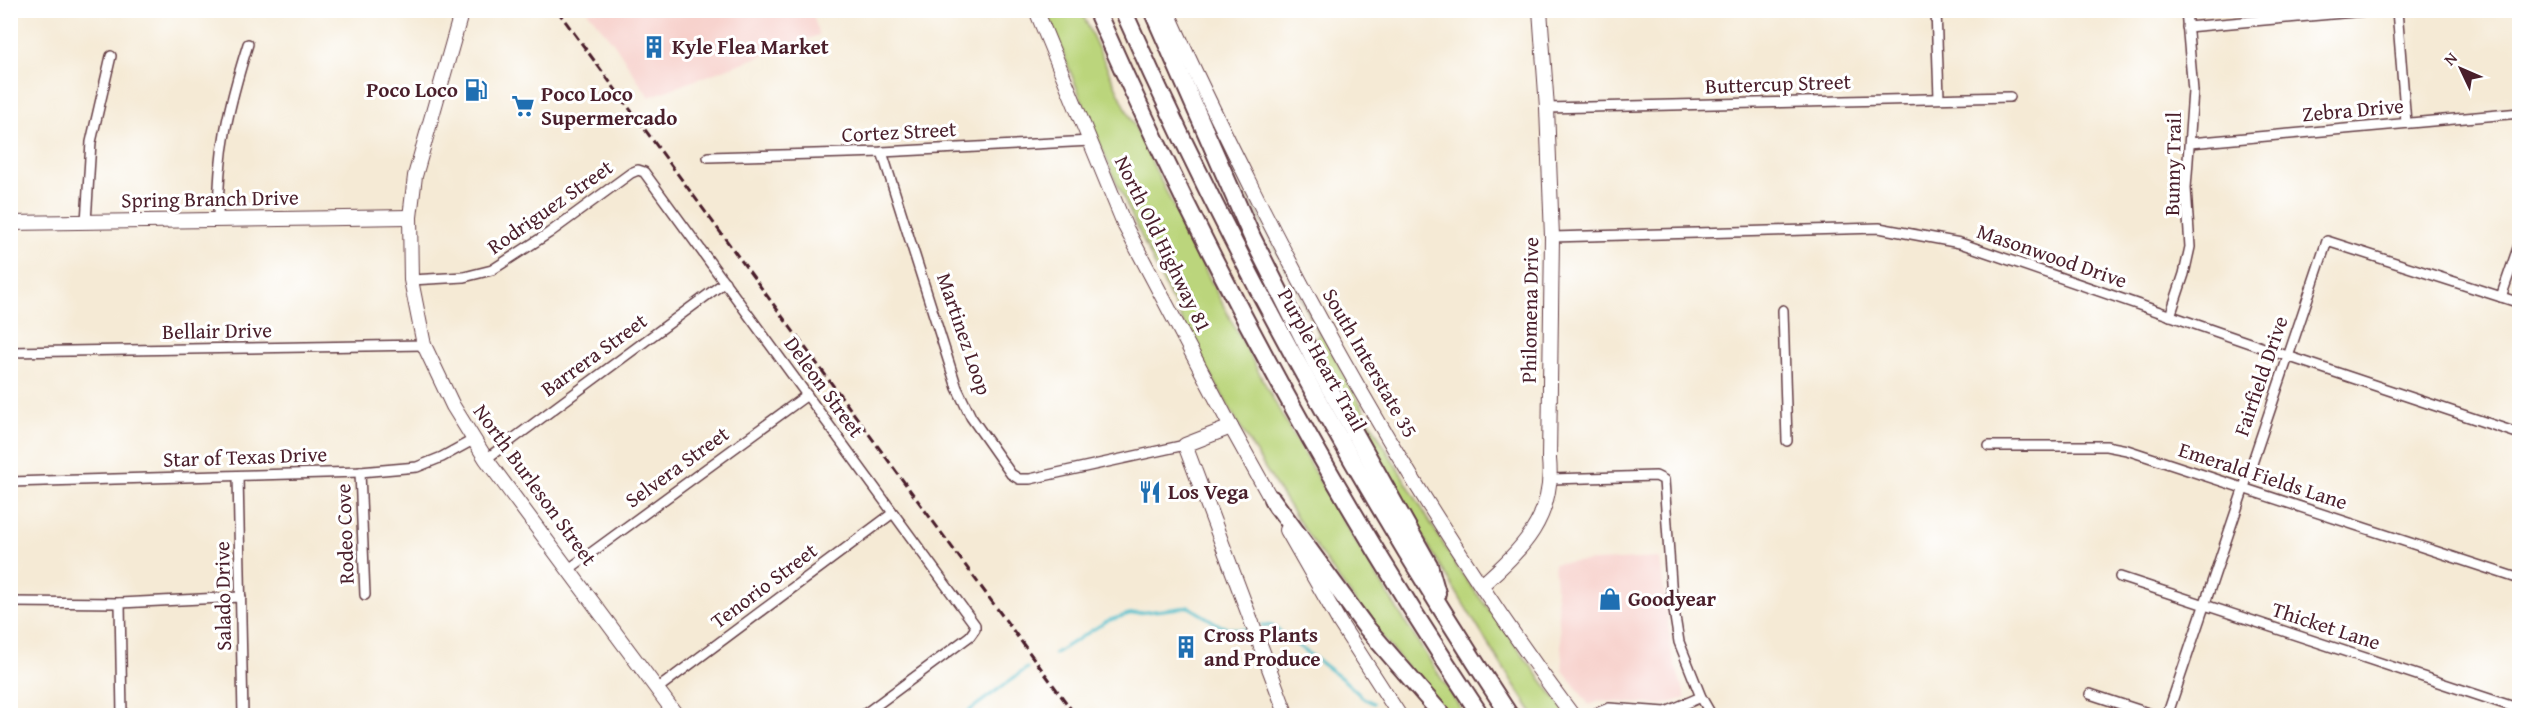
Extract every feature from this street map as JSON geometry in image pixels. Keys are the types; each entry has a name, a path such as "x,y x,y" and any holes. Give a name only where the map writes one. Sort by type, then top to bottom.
{"highway":[{"path":"1096,10 1160,150 1266,358 1358,520 1481,716"},
{"name":"Purple Heart Trail","path":"1122,10 1201,179 1277,327 1349,457 1444,614 1510,716"},
{"path":"1152,10 1252,237 1316,364 1429,565 1444,614"},
{"path":"1272,499 1365,626 1443,716"}],"street":[{"name":"North Burleson Street","path":"462,10 415,177 410,217 411,280 424,345 453,406 473,440 677,716"},
{"name":"North Old Highway 81","path":"1036,10 1125,226 1231,427"},
{"name":"South Interstate 35","path":"1167,10 1229,142 1326,331 1378,423 1482,585 1573,716"},
{"name":"Philomena Drive","path":"1482,585 1513,558 1527,542 1546,504 1551,479 1549,459 1552,237 1547,108 1540,10"},
{"path":"1935,10 1939,98"},
{"name":"Bunny Trail","path":"2170,316 2190,247 2186,188 2193,91 2186,10"},
{"path":"2187,27 2376,10"},
{"path":"2397,10 2406,123"},
{"path":"218,219 220,150 230,104 248,44"},
{"path":"86,222 91,142 111,56"},
{"name":"Buttercup Street","path":"1547,108 2010,97"},
{"name":"Zebra Drive","path":"2190,143 2520,113"},
{"name":"Cortez Street","path":"708,157 882,152 1091,141"},
{"name":"Martinez Loop","path":"882,152 957,388 971,417 1011,474 1019,479 1030,479 1185,445 1231,427"},
{"name":"Rodriguez Street","path":"411,280 464,278 492,270 638,170"},
{"name":"Deleon Street","path":"638,170 644,172 664,198 973,621 975,629 970,636 862,716"},
{"name":"Spring Branch Drive","path":"10,223 410,217"},
{"name":"Masonwood Drive","path":"1552,237 1879,228 1960,243 2520,434"},
{"name":"Fairfield Drive","path":"2167,716 2242,487 2327,241 2520,303"},
{"path":"2501,297 2520,242"},
{"name":"Barrera Street","path":"486,459 725,282"},
{"path":"1783,310 1787,441"},
{"name":"Bellair Drive","path":"10,352 424,345"},
{"name":"Selvera Street","path":"569,569 807,395"},
{"path":"1231,427 1340,623 1400,716"},
{"name":"Star of Texas Drive","path":"10,482 360,472 417,467 473,440"},
{"path":"1185,445 1287,716"},
{"name":"Emerald Fields Lane","path":"1989,446 2106,446 2127,450 2520,579"},
{"name":"Rodeo Cove","path":"360,472 365,595"},
{"name":"Salado Drive","path":"238,476 243,716"},
{"path":"1551,479 1656,476 1664,480 1672,598 1679,642 1701,697 1712,716"},
{"name":"Tenorio Street","path":"657,689 893,513"},
{"name":"Thicket Lane","path":"2120,577 2520,709"},
{"path":"10,602 120,603 241,597"},
{"path":"120,603 122,716"},
{"path":"2090,694 2157,716"},
{"path":"1589,716 1609,708 1666,712 1701,697"}],"shaded area":[{"name":"Kyle Flea Market","path":"587,11 812,11 819,35 649,97 613,42"},
{"path":"1660,558 1672,656 1686,698 1663,705 1600,701 1589,705 1563,670 1554,563"}],"green space":[{"path":"1047,11 1081,11 1188,236 1281,413 1357,545 1465,715 1448,715 1382,637 1322,555 1266,470 1215,382 1168,292 1124,199"},
{"path":"1162,14 1219,136 1291,279 1383,444 1459,570 1568,715 1534,715 1475,624 1392,484 1313,341 1319,334 1210,121"}],"waterway":[{"path":"1054,654 1107,621 1129,614 1189,607 1221,626 1247,629"},
{"path":"1262,625 1272,626 1345,681 1362,697 1373,703"},
{"path":"962,716 1027,668"},
{"path":"1859,716 1872,710 1897,716"}],"railway":[{"path":"557,10 1076,716"}],"place":[{"name":"Kyle Flea Market","path":"654,47"},
{"name":"Poco Loco","path":"476,90"},
{"name":"Poco Loco Supermercado","path":"523,106"},
{"name":"Los Vega","path":"1150,492"},
{"name":"Goodyear","path":"1610,599"},
{"name":"Cross Plants and Produce","path":"1186,647"}]}
